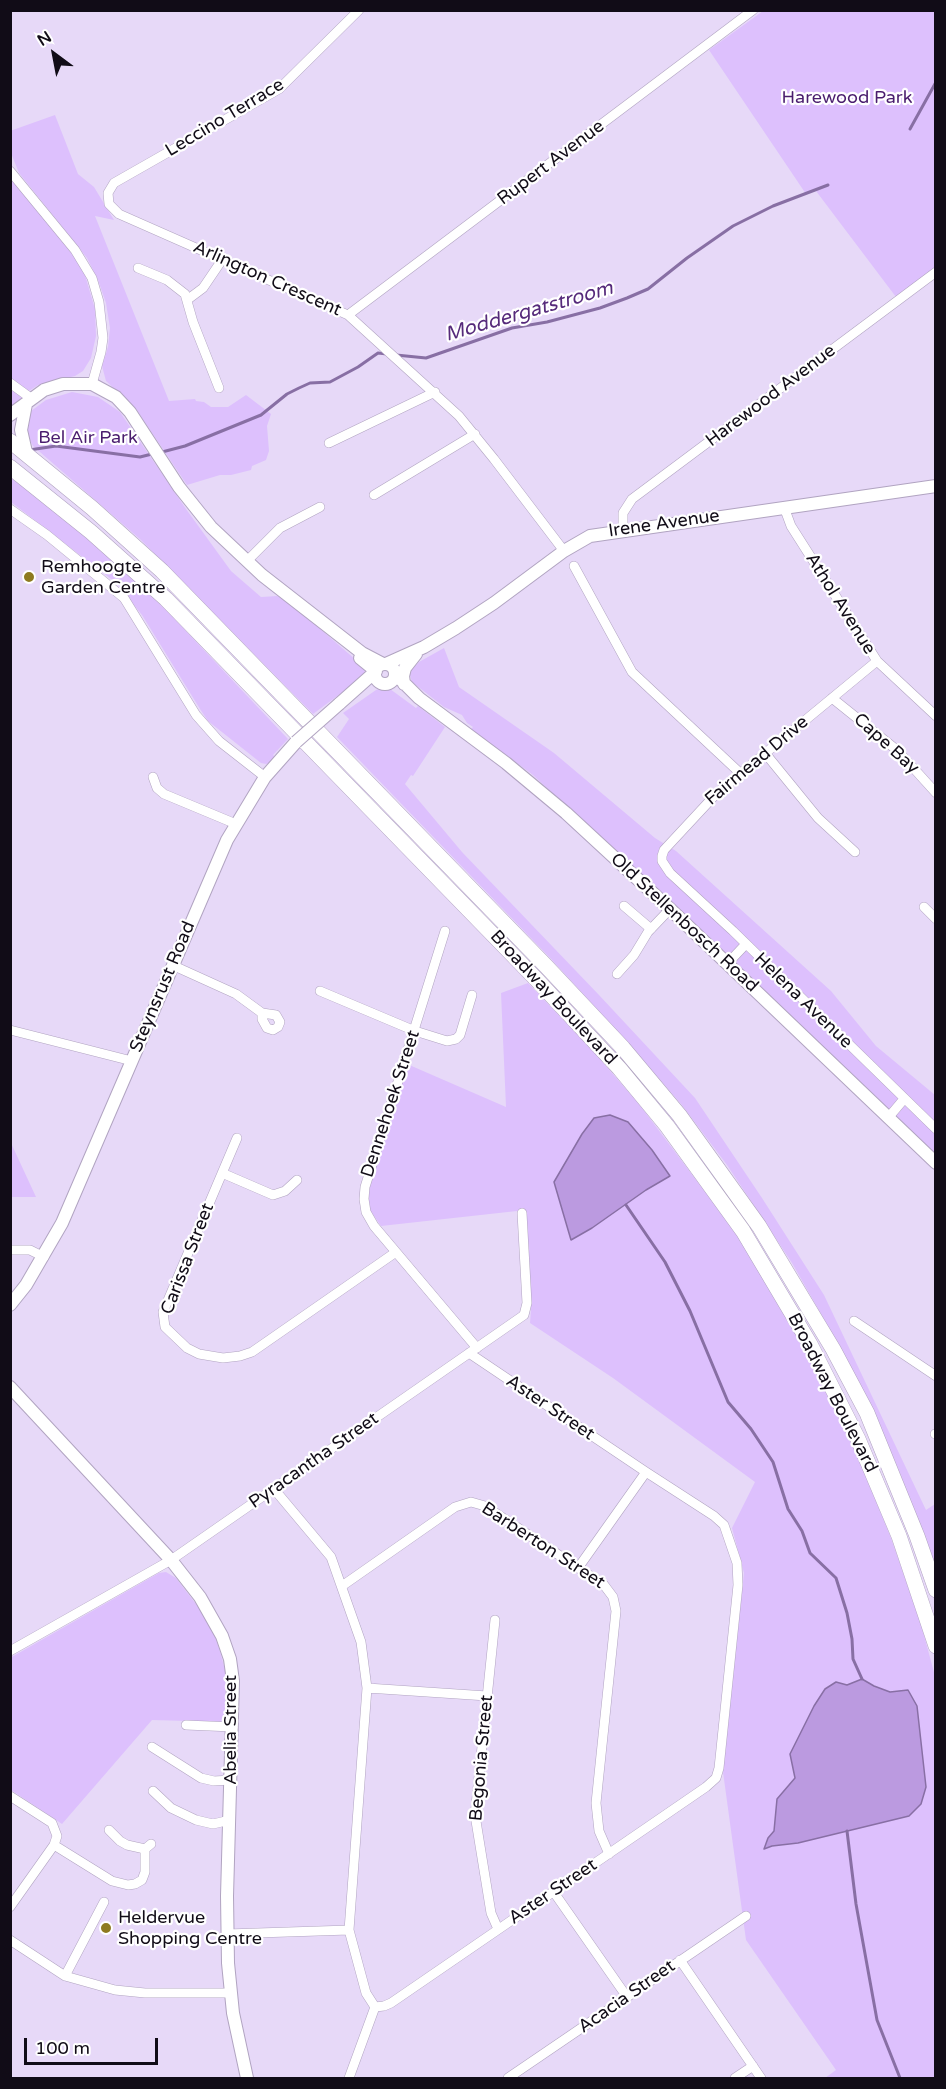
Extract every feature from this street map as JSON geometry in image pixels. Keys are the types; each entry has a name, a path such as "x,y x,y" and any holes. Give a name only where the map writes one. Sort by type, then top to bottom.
{"main road":[{"name":"Broadway Boulevard","path":"10,441 140,549 546,966 622,1048 680,1116 759,1226 833,1348 867,1413 936,1590"},
{"name":"Broadway Boulevard","path":"10,467 91,531 166,599 537,980 624,1074 667,1126 742,1230 810,1344 858,1439 899,1536 936,1646"}],"street":[{"name":"Leccino Terrace","path":"110,190 117,181 279,89 359,10"},
{"name":"Rupert Avenue","path":"348,315 753,10"},
{"path":"10,162 13,172 75,249 92,278 99,302 103,338 92,384 53,386 10,415"},
{"name":"Arlington Crescent","path":"110,190 108,201 116,213 348,315 435,392 475,434 564,551"},
{"path":"187,300 202,288 222,260"},
{"path":"138,268 175,285 184,294 219,388"},
{"name":"Harewood Avenue","path":"623,530 623,513 632,499 936,272"},
{"path":"10,383 29,402"},
{"name":"Old Stellenbosch Road","path":"92,384 108,392 122,403 194,508 211,527 262,575 419,698"},
{"path":"329,443 435,392"},
{"path":"26,452 21,430 29,402"},
{"path":"374,495 475,434"},
{"name":"Irene Avenue","path":"385,673 494,603 564,551 590,536 936,486"},
{"path":"247,561 280,528 320,507"},
{"name":"Athol Avenue","path":"784,507 791,526 877,661 936,716"},
{"path":"10,509 47,535 124,598 196,715 219,741 269,772"},
{"path":"574,566 632,672 740,773"},
{"name":"Old Stellenbosch Road","path":"329,628 336,637 506,763 558,806 670,909 936,1163"},
{"path":"346,640 377,655 401,658"},
{"path":"404,684 405,668 420,650"},
{"name":"Irene Avenue","path":"385,673 401,658 420,650"},
{"name":"Fairmead Drive","path":"670,873 662,861 664,850 705,805 740,773 877,661"},
{"name":"Steynsrust Road","path":"10,1305 44,1257 62,1223 172,965 236,824 269,772 296,742 339,704 385,673"},
{"name":"Cape Bay","path":"832,698 898,751 936,793"},
{"path":"765,753 818,818 855,852"},
{"path":"153,777 157,788 164,794 236,824"},
{"name":"Helena Avenue","path":"670,873 936,1129"},
{"path":"624,906 651,929"},
{"path":"924,907 936,920"},
{"path":"617,974 634,955 651,929 670,909"},
{"name":"Dennehoek Street","path":"445,932 364,1193 364,1206 369,1219 473,1351"},
{"path":"727,964 745,945"},
{"path":"172,965 236,994 262,1012"},
{"path":"320,991 415,1031 447,1041 456,1039 460,1035 472,995"},
{"path":"10,1030 132,1060"},
{"path":"888,1118 904,1100"},
{"name":"Carissa Street","path":"237,1138 163,1312 163,1322 168,1331 187,1348 199,1354 232,1357 252,1352 396,1252"},
{"path":"222,1173 273,1195 285,1191 297,1180"},
{"name":"Pyracantha Street","path":"10,1651 171,1560 521,1318 526,1311 522,1213"},
{"path":"10,1250 30,1250 44,1257"},
{"path":"854,1321 936,1376"},
{"name":"Aster Street","path":"375,2007 391,2003 706,1787 716,1778 719,1768 738,1594 736,1563 724,1525 473,1351"},
{"name":"Abelia Street","path":"10,1387 171,1560 200,1597 222,1636 230,1659 233,1681 233,1727 227,1934 231,1993 247,2079"},
{"path":"578,1568 646,1472"},
{"path":"274,1489 327,1551 334,1563 361,1642 367,1688 349,1930 366,1993 375,2007 348,2079"},
{"name":"Barberton Street","path":"342,1586 455,1507 465,1502 476,1502 610,1591 616,1604 596,1803 599,1830 609,1854"},
{"name":"Begonia Street","path":"495,1620 476,1826 491,1913 498,1929"},
{"path":"367,1688 487,1696"},
{"path":"186,1725 233,1727"},
{"path":"206,1738 210,1726"},
{"path":"152,1747 201,1778 214,1781 231,1780"},
{"path":"153,1791 171,1808 196,1820 213,1824 230,1820"},
{"path":"10,1796 52,1823 56,1832 54,1845 10,1907"},
{"path":"54,1845 112,1881 128,1885 139,1882 143,1877 148,1847 127,1845 109,1830"},
{"path":"553,1891 627,1997"},
{"path":"65,1976 105,1902"},
{"name":"Acacia Street","path":"508,2079 746,1916"},
{"path":"227,1934 349,1930"},
{"path":"10,1940 65,1976 115,1990 132,1993 231,1993"},
{"path":"680,1960 761,2079"},
{"path":"735,2079 753,2066"}],"green space":[{"name":"Harewood Park","path":"763,11 935,11 935,268 896,297 816,191 806,194 709,50"},
{"name":"Bel Air Park","path":"55,115 78,174 94,187 114,220 95,216 169,401 195,399 211,407 228,407 246,395 271,414 267,426 269,451 266,460 252,466 251,470 220,475 187,485 136,409 106,381 102,366 108,347 110,328 106,303 98,280 87,258 19,173 11,153 10,131"},
{"name":"Bel Air Park","path":"11,177 76,259 85,275 95,309 96,336 91,358 83,371 75,376 38,385 26,393 11,411"},
{"name":"Bel Air Park","path":"72,392 98,397 120,412 231,571 261,597 277,596 288,601 364,667 363,677 313,714 141,540 33,446 25,432 31,411 46,400"},
{"path":"10,477 58,513 114,561 167,611 288,739 273,755 275,757 270,763 261,763 208,721 142,615 115,582 11,502"},
{"path":"444,648 459,687 554,753 655,838 676,851 831,991 876,1046 935,1095 935,1155 533,775 471,729 473,727 462,715 444,707 412,682 409,672 419,662"},
{"path":"390,689 416,708 418,706 445,727 413,776 411,775 405,784 462,852 695,1098 824,1295 926,1510 935,1504 935,1564 873,1410 850,1365 792,1263 727,1165 681,1104 628,1043 551,959 337,737 349,719 343,713 376,690"},
{"path":"528,983 592,1050 639,1104 736,1233 789,1321 824,1388 857,1454 891,1538 921,1624 935,1676 935,2078 825,2078 836,2070 746,1940 723,1772 744,1573 732,1528 755,1482 613,1378 530,1323 526,1210 381,1226 370,1210 367,1193 407,1064 506,1107 501,993"},
{"path":"11,1143 36,1197 11,1197"},
{"path":"166,1572 176,1578 213,1631 225,1670 226,1722 152,1720 62,1824 11,1790 10,1658 159,1573"}],"shaded area":[{"path":"610,1115 628,1122 670,1176 571,1240 554,1182 594,1118"},
{"path":"862,1679 890,1692 908,1690 917,1706 926,1787 921,1804 909,1816 764,1849 768,1838 774,1831 777,1799 795,1778 790,1754 814,1706 825,1689 836,1682 847,1685"}],"waterway":[{"path":"910,129 936,82"},
{"name":"Moddergatstroom","path":"396,355 426,358 512,328 547,322 600,308 627,298 648,289 733,226 773,206 828,185"},
{"name":"Moddergatstroom","path":"162,452 185,446 261,415 287,394 299,388 310,383 330,382 378,353 387,354"},
{"name":"Moddergatstroom","path":"29,450 56,446 140,457 152,454"},
{"path":"626,1205 665,1262 690,1311 728,1402 751,1429 773,1462 788,1509 802,1531 810,1553 836,1578 847,1613 853,1659 862,1679"},
{"path":"847,1831 856,1904 877,2020 900,2078"}],"place":[{"name":"Remhoogte Garden Centre","path":"29,577"},
{"name":"Heldervue Shopping Centre","path":"106,1928"}]}
